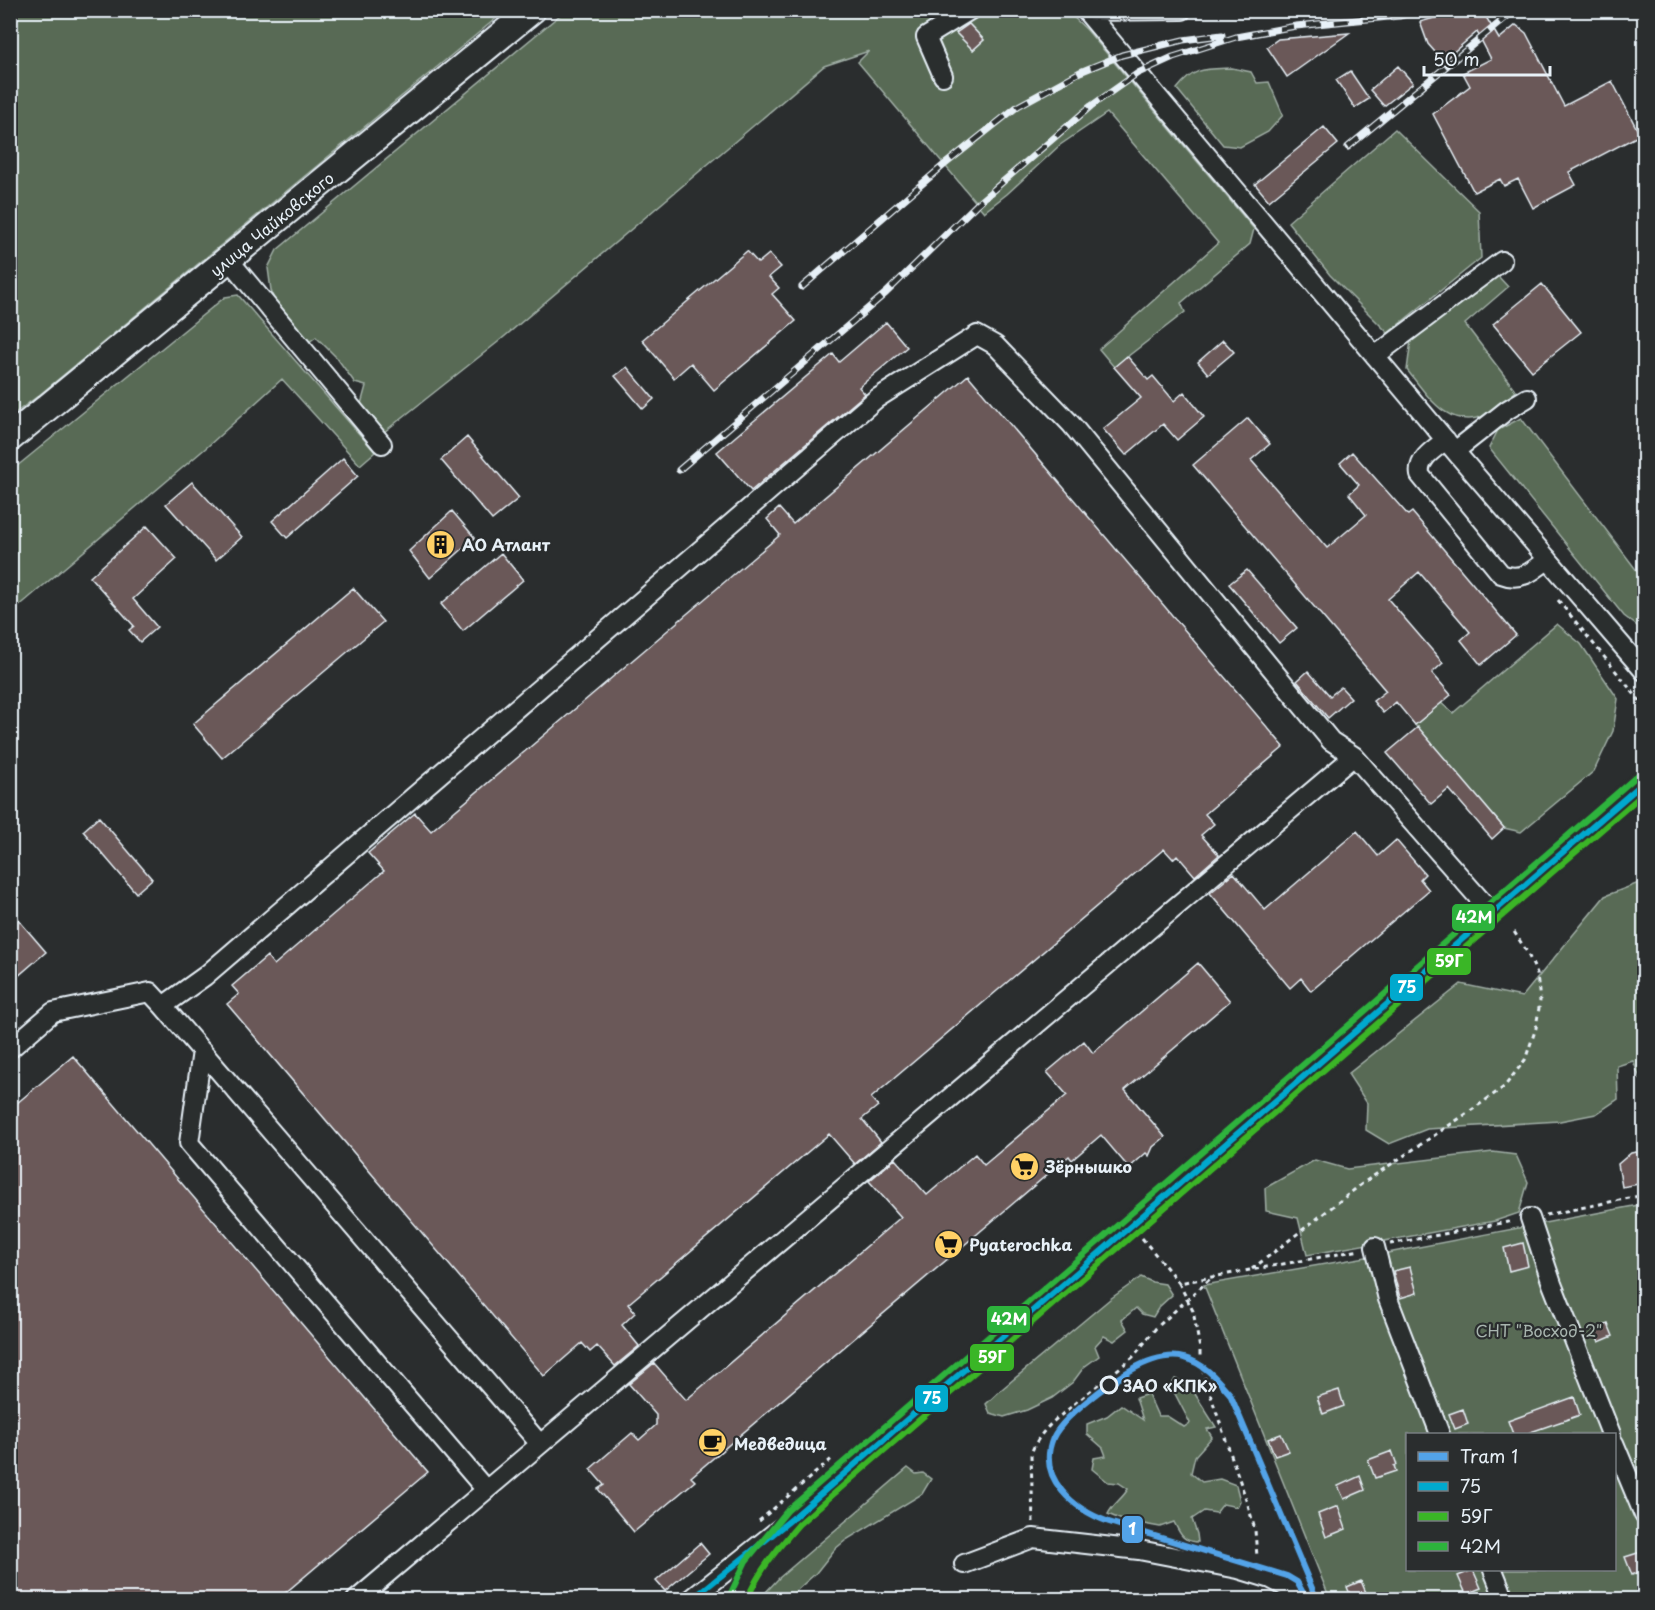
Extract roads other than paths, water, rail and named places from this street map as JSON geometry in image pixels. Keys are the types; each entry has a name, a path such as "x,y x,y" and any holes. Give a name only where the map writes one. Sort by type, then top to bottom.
{"highway":[{"name":"улица Чайковского","path":"12,436 532,10"}],"street":[{"path":"943,76 926,37 970,10"},
{"path":"1085,11 1182,10"},
{"path":"1085,11 1450,445 1644,668"},
{"path":"229,260 382,444"},
{"path":"1375,356 1502,261"},
{"path":"163,1006 214,968 876,399 977,335 995,345 1071,424 1331,741 1354,756 1492,913"},
{"path":"1527,398 1422,460 1419,466 1420,475 1501,574 1523,577 1548,559"},
{"path":"356,1599 1354,756"},
{"path":"690,1599 793,1518 1644,782"},
{"path":"10,1049 53,1012 150,992 540,1444"},
{"path":"202,1051 189,1143 486,1490"},
{"path":"1530,1218 1552,1284 1611,1433"},
{"path":"1375,1247 1388,1299 1440,1433"},
{"path":"1616,1448 1644,1515"},
{"path":"736,1599 765,1550 793,1518"},
{"path":"964,1564 1033,1538 1139,1550 1238,1569 1270,1579 1288,1588 1296,1599"},
{"path":"1494,1571 1505,1599"}],"railway":[{"path":"679,470 886,293 977,204 1091,106 1138,73 1173,57 1236,37 1296,26 1399,16 1422,10"},
{"path":"1348,147 1515,10"},
{"path":"802,287 944,165 1018,106 1080,72 1122,55 1183,40 1222,35"}],"tram line":[{"name":"1","path":"1307,1600 1297,1582 1287,1576 1109,1522 1084,1510 1062,1491 1050,1467 1049,1453 1053,1438 1059,1428 1113,1381 1142,1364 1161,1358 1176,1357 1191,1360 1204,1368 1230,1394 1317,1600"}],"place":[{"name":"АО Атлант","path":"441,544"},
{"name":"Зёрнышко","path":"1024,1166"},
{"name":"Pyaterochka","path":"948,1244"},
{"name":"ЗАО «КПК»","path":"1109,1385"},
{"name":"Медведица","path":"713,1443"}],"park label":[{"name":"СНТ \"Восход-2\"","path":"1539,1330"}]}
